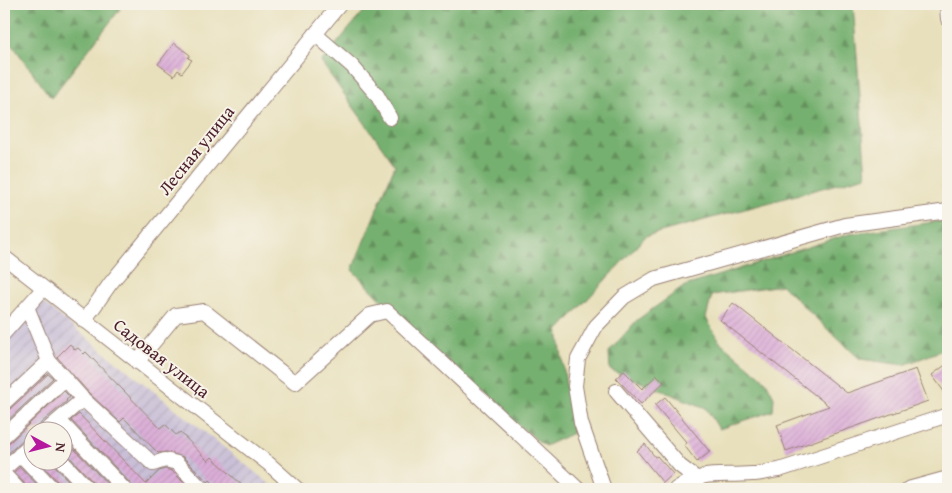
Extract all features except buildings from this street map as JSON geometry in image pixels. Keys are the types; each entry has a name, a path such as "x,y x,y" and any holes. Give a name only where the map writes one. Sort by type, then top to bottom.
{"street":[{"name":"Лесная улица","path":"84,321 110,284 340,4"},
{"path":"947,4 948,19"},
{"path":"315,34 352,66 377,95 390,118"},
{"path":"604,489 581,423 575,386 578,359 596,326 624,297 654,279 845,225 948,212"},
{"name":"Садовая улица","path":"4,257 268,464 297,489"},
{"path":"4,333 43,289"},
{"path":"27,307 49,361 83,399 153,464 165,460 177,463 202,489"},
{"path":"137,362 176,315 204,311 295,383 370,315 387,311 578,489"},
{"path":"4,403 49,361"},
{"path":"4,436 65,380"},
{"path":"616,391 680,466 696,478"},
{"path":"59,420 83,399"},
{"path":"676,489 704,475 717,473 754,474 779,470 948,415"},
{"path":"72,434 124,489"},
{"path":"4,469 20,454 53,489"},
{"path":"70,470 88,489"},
{"path":"4,474 18,489"},
{"path":"908,489 948,478"}],"shaded area":[{"path":"42,302 276,489 4,489 4,342"}],"green space":[{"path":"4,4 124,4 51,98 4,33"},
{"path":"370,4 853,4 866,176 646,236 558,331 573,433 545,446 465,384 352,270 395,165 321,62"},
{"path":"948,220 948,348 904,365 860,359 782,285 712,295 706,318 719,341 766,381 774,397 773,411 719,429 706,408 610,370 609,352 637,320 685,286 849,234"}]}
